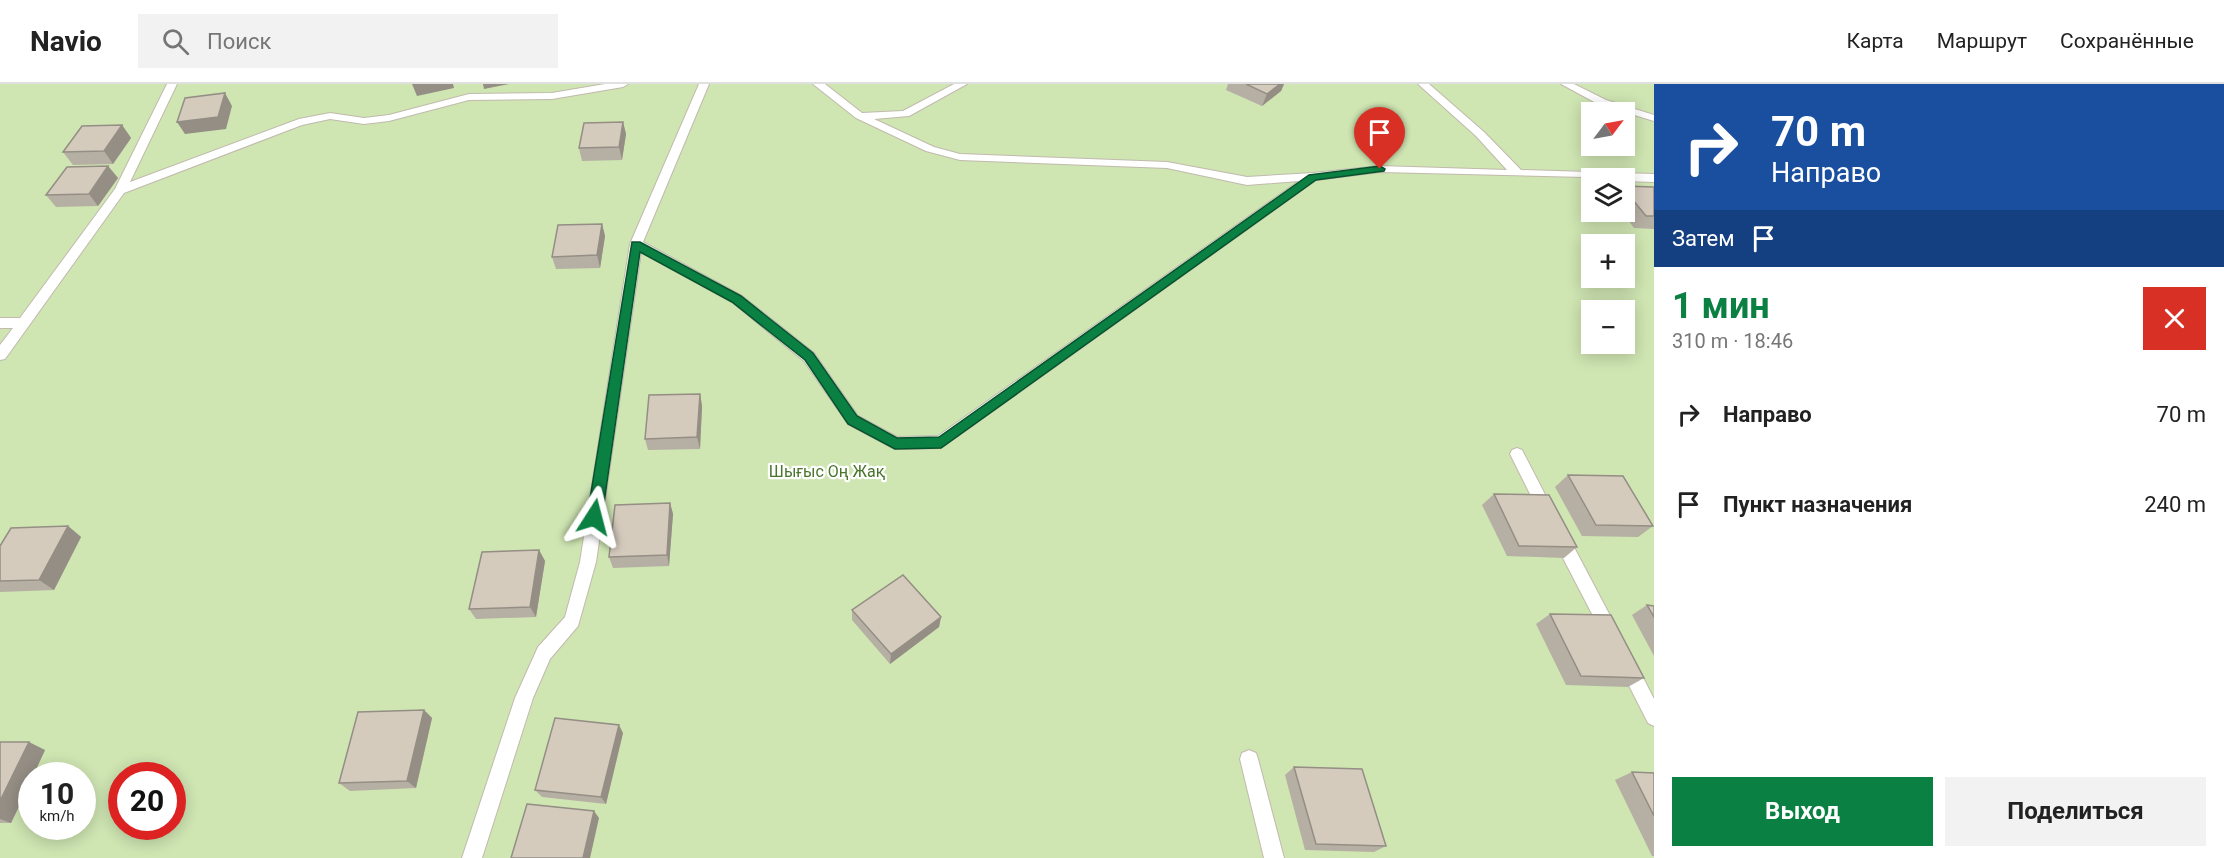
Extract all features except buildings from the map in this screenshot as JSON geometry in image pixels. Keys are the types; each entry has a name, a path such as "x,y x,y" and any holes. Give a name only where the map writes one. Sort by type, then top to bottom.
{"lane":[{"path":"0,355 120,190 172,84"},
{"path":"464,84 469,97"},
{"path":"120,190 299,122 330,116 364,121 389,118 469,97 552,96 624,84"},
{"path":"472,858 524,698 544,653 572,621 588,562 636,244 703,84"},
{"path":"818,84 860,116 930,148 960,157 1167,165 1247,181 1313,177 1380,169 1517,173 1652,181"},
{"path":"860,116 905,114 962,84"},
{"path":"1423,84 1480,135 1517,173"},
{"path":"1566,84 1602,102 1654,118"},
{"path":"636,244 737,299 809,357 853,420 895,443 941,442 1313,177"},
{"path":"0,323 22,322"},
{"path":"1517,454 1654,717"},
{"path":"1250,759 1274,858"}],"green space":[{"name":"Шығыс Оң Жақ","path":"0,84 1654,84 1654,858 0,858"}],"route":[{"path":"594,517 636,244 737,299 809,357 853,420 895,443 941,442 1313,177 1380,169"}]}
